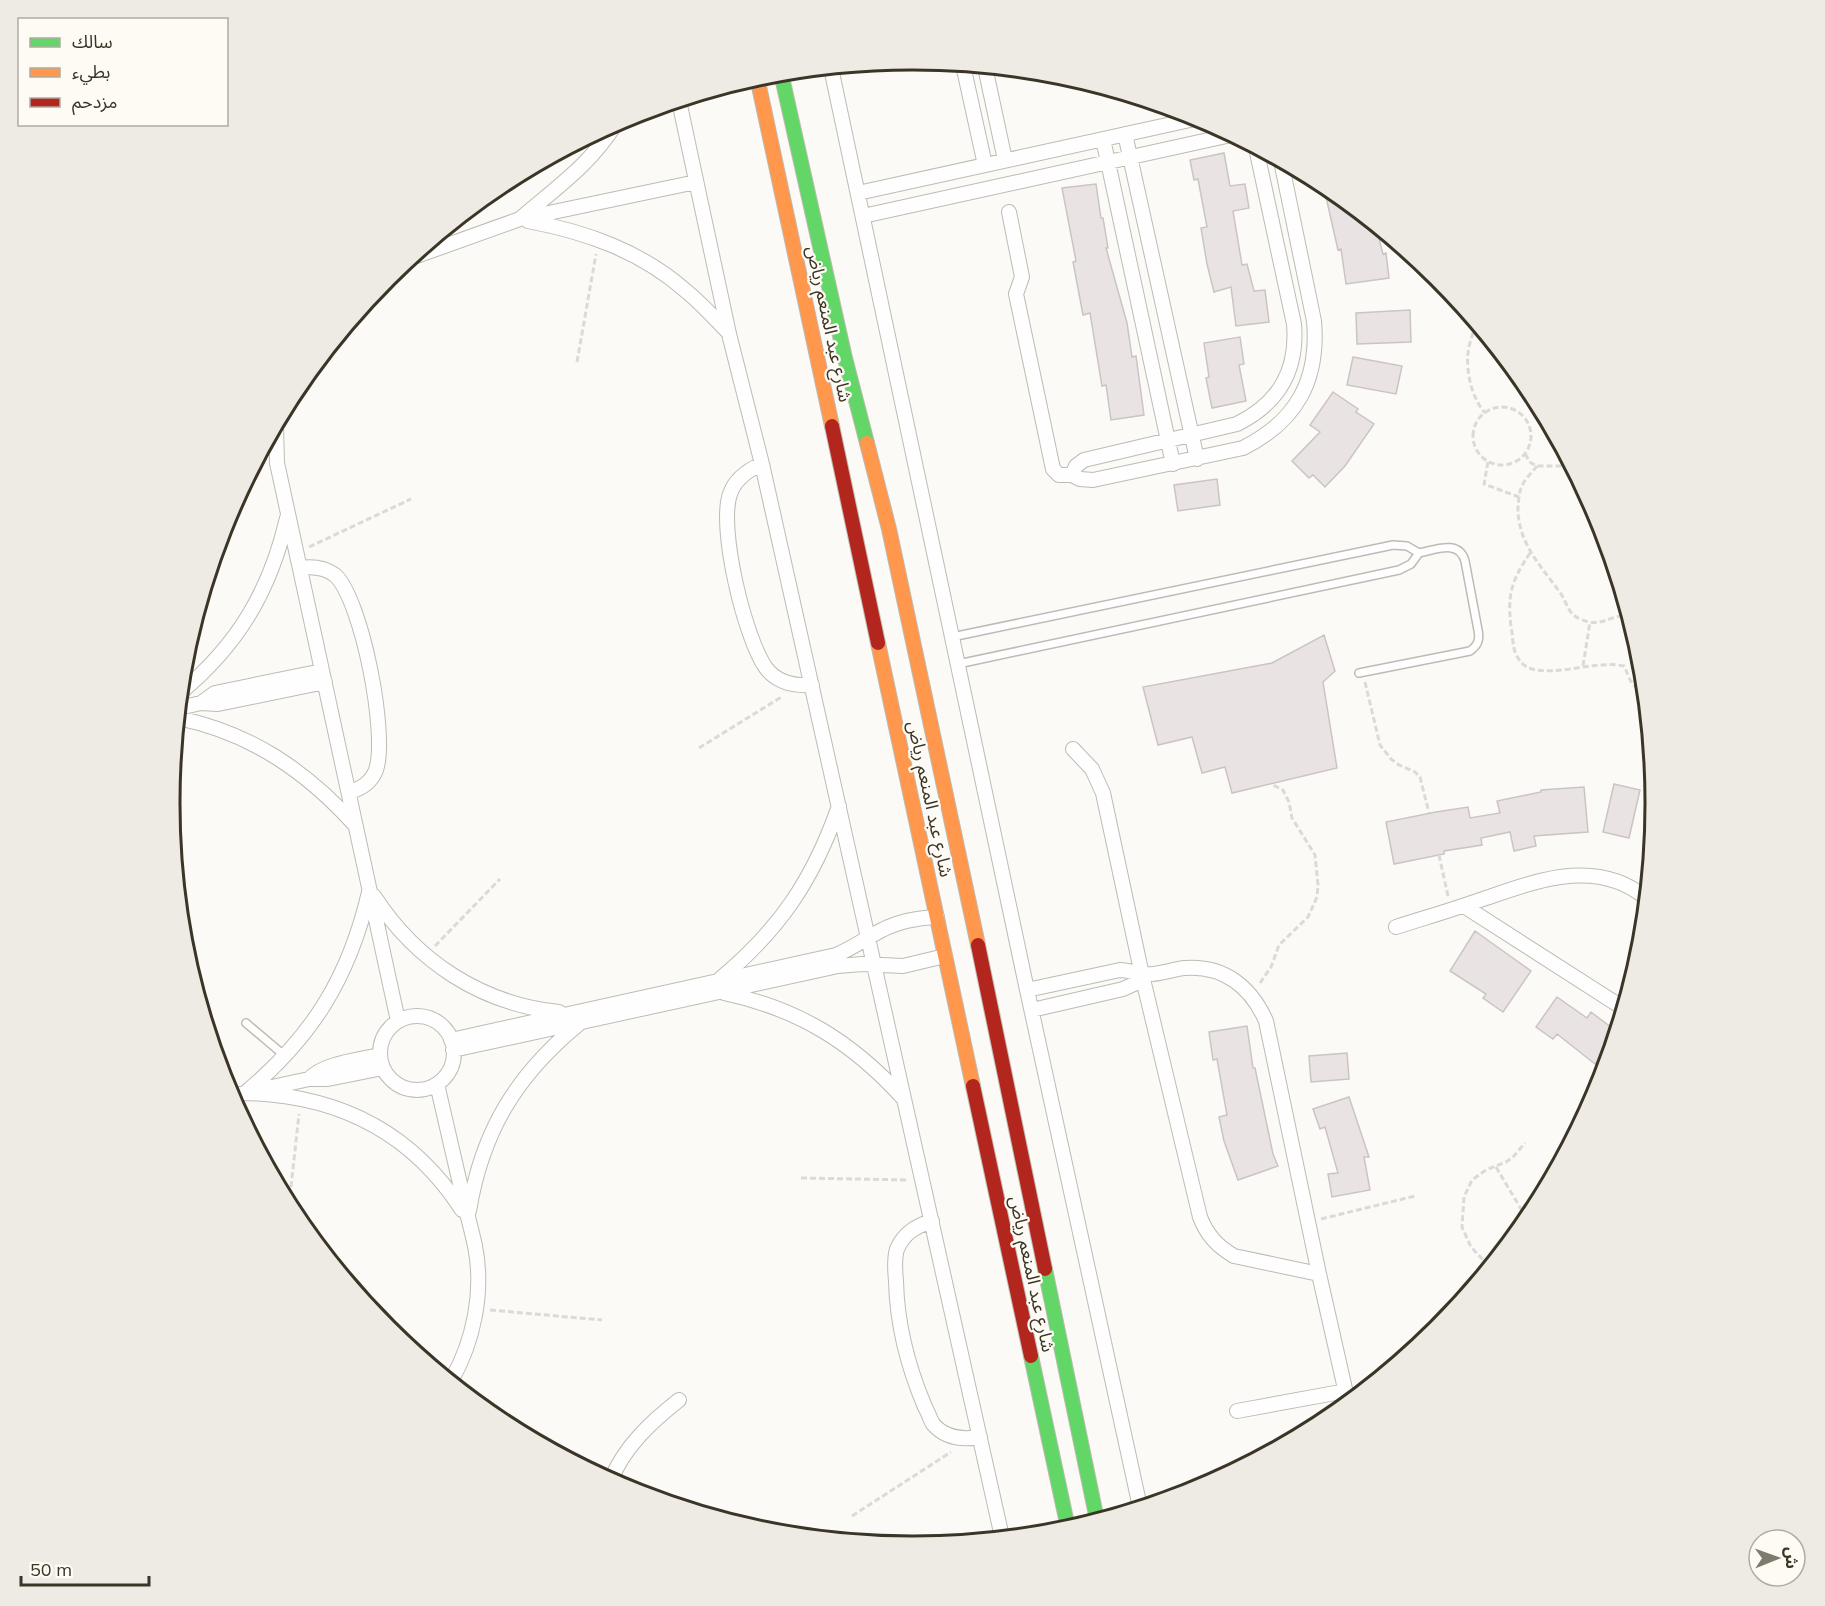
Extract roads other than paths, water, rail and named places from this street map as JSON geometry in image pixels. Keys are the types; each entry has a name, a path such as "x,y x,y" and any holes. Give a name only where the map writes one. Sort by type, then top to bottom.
{"street":[{"path":"965,72 985,165"},
{"path":"833,75 1027,990 1138,1500"},
{"path":"987,75 1005,160"},
{"name":"شارع عبد المنعم رياض","path":"783,83 845,358 889,529 962,952 1095,1512"},
{"name":"شارع عبد المنعم رياض","path":"760,87 954,914 1066,1519"},
{"path":"680,108 729,334 762,464 806,685 839,806 932,1221 975,1438 1000,1530"},
{"path":"858,193 1182,122"},
{"path":"1125,134 1197,459"},
{"path":"520,219 582,167 606,138"},
{"path":"863,216 1218,138"},
{"path":"1102,139 1173,464"},
{"path":"1072,475 1076,466 1084,460 1237,424 1263,408 1283,384 1294,355 1294,324 1258,158"},
{"path":"1009,212 1022,277 1016,295 1053,469 1059,476 1072,475 1089,480 1243,448 1261,439 1277,427 1301,397 1310,379 1315,350 1314,321 1283,172"},
{"path":"432,251 520,219 696,182"},
{"path":"520,219 567,229 599,239 638,257 688,291 729,334"},
{"path":"276,440 277,463 398,1021"},
{"path":"762,464 742,475 729,495 728,540 733,573 748,627 766,668 782,680 806,685"},
{"path":"190,685 222,653 241,629 257,602 271,573 288,513"},
{"path":"300,568 319,567 328,570 342,583 360,630 371,669 376,699 378,760 372,778 366,785 349,792"},
{"path":"186,706 201,703 218,704 323,676"},
{"path":"185,720 237,736 273,755 314,783 356,825"},
{"path":"1073,749 1092,769 1103,793 1142,975 1205,1230 1217,1245 1234,1256 1318,1274"},
{"path":"718,986 763,940 789,908 816,863 839,806"},
{"path":"1396,927 1533,882 1567,876 1602,878 1619,882 1640,893"},
{"path":"369,889 404,936 451,975 508,1002 538,1010 570,1013"},
{"path":"240,1092 285,1056 319,1014 345,967 363,915 369,889"},
{"path":"1457,908 1617,1004"},
{"path":"452,1045 570,1013 645,1002 718,986 836,955 908,920 954,914"},
{"path":"718,986 838,966 862,964 903,966 962,952"},
{"path":"1027,990 1120,970 1132,970 1142,975 1200,968 1228,977 1251,995 1266,1021 1318,1274 1346,1393"},
{"path":"1032,1010 1123,989 1134,984 1142,975"},
{"path":"718,986 779,1008 835,1037 860,1055 904,1099"},
{"path":"452,1045 582,1022 645,1002"},
{"path":"408,1017 429,1018 438,1023 446,1031 452,1045 453,1058 448,1073 437,1084 427,1089 417,1090 397,1084 389,1077 382,1061 381,1045 384,1035 398,1021 408,1017"},
{"path":"468,1219 472,1190 480,1161 504,1108 520,1083 539,1060 582,1022"},
{"path":"241,1093 309,1079 327,1068 382,1061"},
{"path":"437,1084 475,1248 478,1278 476,1308 469,1340 455,1374"},
{"path":"241,1094 273,1094 301,1098 358,1117 409,1149 432,1170 468,1219"},
{"path":"932,1221 910,1231 897,1250 896,1284 901,1328 908,1360 932,1423 949,1435 975,1438"},
{"path":"1237,1411 1338,1398"},
{"path":"616,1472 631,1446 653,1420 679,1400"}],"lane":[{"path":"952,637 1393,545 1407,546 1419,553 1449,547 1458,549 1465,561 1478,630 1478,642 1470,651 1361,673"},
{"path":"958,664 1399,570 1411,564 1419,553"},
{"path":"246,1023 285,1056"}]}
